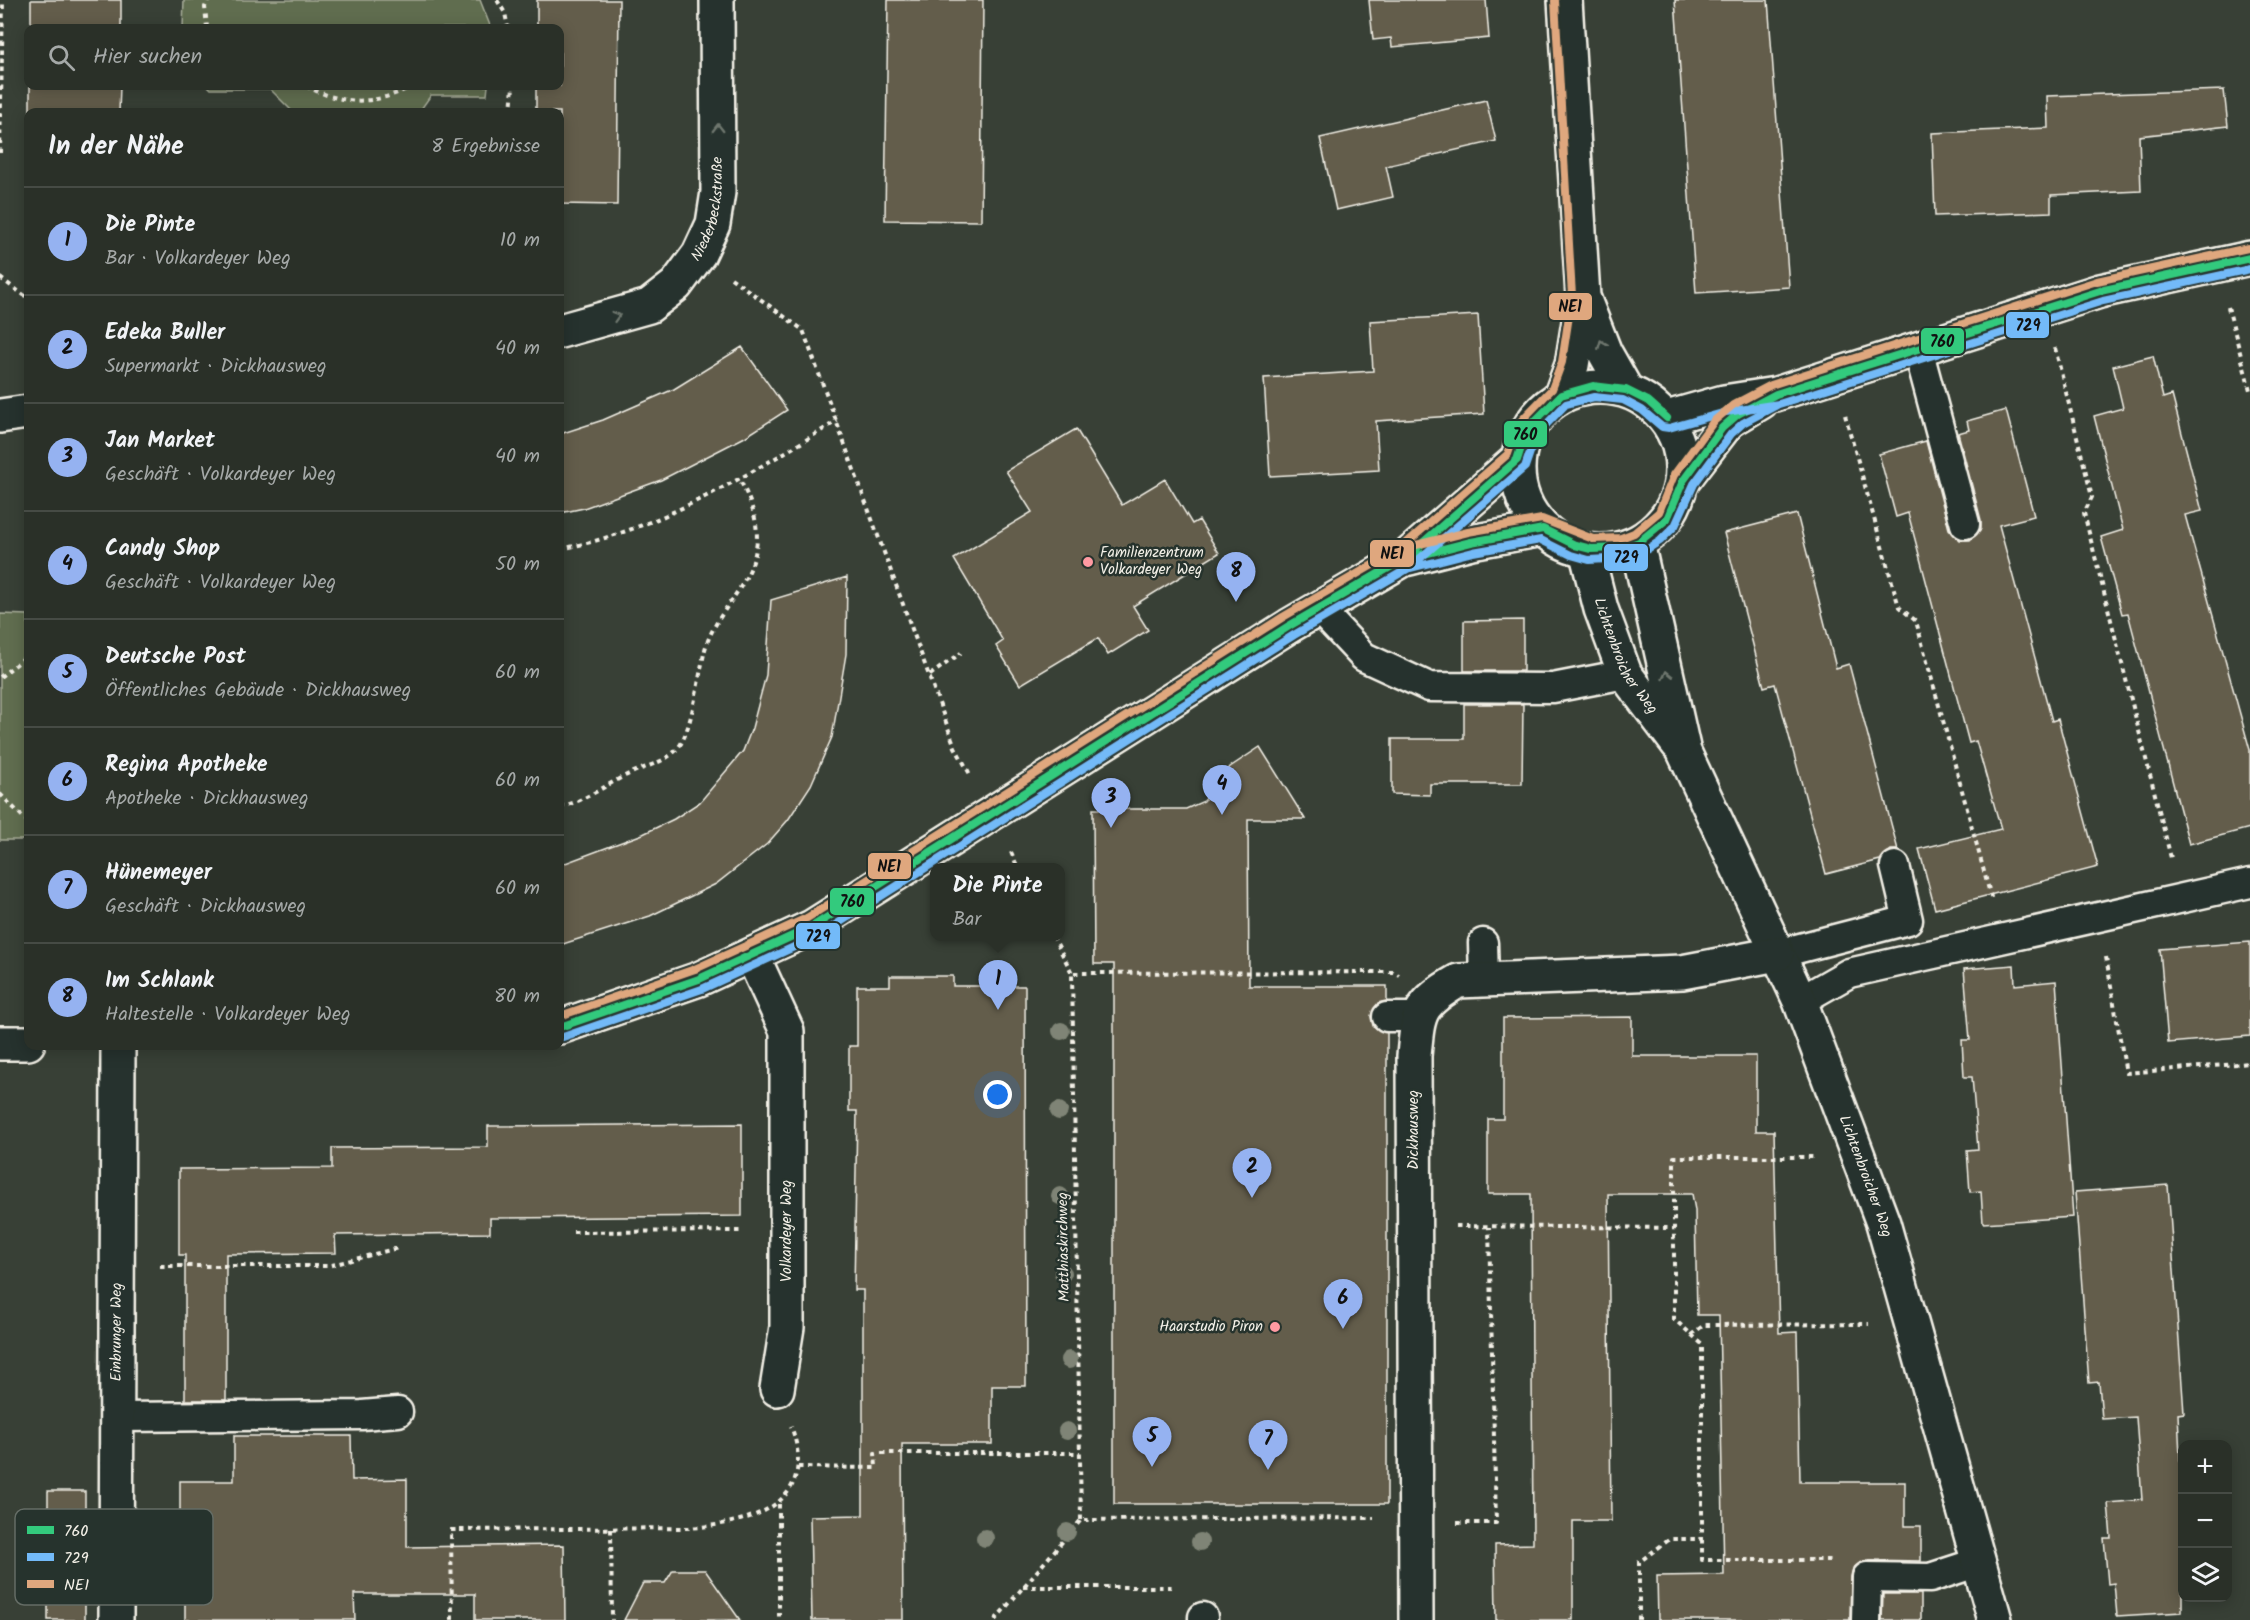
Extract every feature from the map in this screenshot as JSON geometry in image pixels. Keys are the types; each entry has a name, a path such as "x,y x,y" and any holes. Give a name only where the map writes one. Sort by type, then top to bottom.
{"street":[{"name":"Niederbeckstraße","path":"564,330 650,306 676,285 699,254 713,224 718,192 717,0"},
{"path":"1564,0 1583,297 1572,365 1561,396 1527,429 1517,460 1522,498 1543,530 1563,543 1586,550 1612,551 1637,543 1667,518 1682,482 1729,420 1776,394"},
{"path":"1667,418 1724,402 1776,394 2046,308 2217,264 2250,258"},
{"path":"1583,297 1605,353 1626,390"},
{"path":"1561,396 1593,386 1626,390 1648,401 1667,418 1681,449 1682,482"},
{"path":"0,416 24,413"},
{"path":"564,1026 699,979 812,927 1319,609 1404,559 1517,460"},
{"path":"1404,559 1471,542 1543,530"},
{"name":"Lichtenbroicher Weg","path":"1637,543 1684,752 1800,1002 1883,1223 1995,1620"},
{"name":"Lichtenbroicher Weg","path":"1586,550 1601,609 1625,674 1684,752"},
{"path":"1413,1009 1458,981 1591,978 1682,972 1777,954"},
{"name":"Volkardeyer Weg","path":"752,955 787,1030 787,1327 777,1389"},
{"name":"Dickhausweg","path":"1413,1009 1416,1620"},
{"path":"0,1043 24,1043"},
{"name":"Einbrunger Weg","path":"117,1509 118,1050"},
{"name":"Einbrunger Weg","path":"116,1605 116,1620"}],"lane":[{"path":"1918,349 1965,524"},
{"path":"1319,609 1364,657 1429,687 1553,688 1625,674"},
{"path":"1777,954 1908,920 1895,866"},
{"path":"1800,1002 1849,973 2250,883"},
{"path":"1484,943 1484,979"},
{"path":"117,1417 362,1415 399,1412"},
{"path":"1866,1620 1867,1577 1930,1578 1979,1562"}],"path":[{"path":"0,153 3,0"},
{"path":"207,24 205,7 208,0"},
{"path":"497,0 505,13 507,24"},
{"path":"316,90 343,101 369,100 404,90"},
{"path":"511,108 513,90"},
{"path":"699,254 803,330 955,747 992,815"},
{"path":"2217,264 2250,390"},
{"path":"0,278 24,295"},
{"path":"2046,308 2092,497 2084,513 2173,858 2162,861"},
{"path":"1834,375 1899,607 1916,621 1993,905"},
{"path":"564,548 579,546 668,514 740,480 837,420"},
{"path":"564,806 586,798 606,785 677,750 687,733 703,669 704,654 712,632 720,614 747,575 755,554 758,528 753,506 740,480"},
{"path":"930,675 961,653"},
{"path":"0,677 24,658"},
{"path":"0,794 24,818"},
{"path":"2099,917 2126,1073 2250,1063"},
{"name":"Matthiaskirchweg","path":"1056,941 1072,973 1081,1520"},
{"path":"1072,973 1393,972 1413,1009"},
{"path":"1843,1560 1702,1560 1702,1344 1674,1319 1674,1157 1858,1156"},
{"path":"1415,1226 1674,1228"},
{"path":"1457,1534 1457,1523 1496,1523 1489,1227"},
{"path":"573,1232 787,1231"},
{"path":"117,1266 328,1266 399,1248"},
{"path":"1691,1335 1704,1325 1912,1324"},
{"path":"452,1620 451,1530 716,1526 778,1504 795,1483 798,1467 797,1442 777,1389"},
{"path":"798,1467 876,1468 875,1453 1080,1453"},
{"path":"778,1504 779,1620"},
{"path":"995,1620 1081,1520 1415,1518"},
{"path":"611,1529 612,1620"},
{"path":"1639,1620 1639,1562 1670,1539 1702,1539"},
{"path":"1023,1587 1203,1587 1203,1619"}],"green space":[{"path":"184,0 480,0 489,24 183,24"},
{"path":"271,90 488,90 487,95 431,95 422,108 289,108"},
{"path":"0,614 24,615 24,840 0,840"}],"building":[{"path":"31,0 121,0 121,24 31,24"},
{"path":"537,0 619,0 617,205 564,204 564,108 536,108 536,90 564,90 564,24 537,24"},
{"path":"888,0 983,0 981,221 885,220"},
{"path":"1369,0 1486,0 1489,38 1392,47 1391,38 1373,40"},
{"path":"1675,0 1768,0 1789,287 1696,293"},
{"path":"30,90 120,90 119,108 30,108"},
{"path":"2224,90 2228,126 2139,136 2141,191 2051,195 2051,212 1935,216 1932,133 2048,128 2047,96"},
{"path":"1486,100 1496,141 1386,166 1393,197 1336,210 1320,138"},
{"path":"1478,315 1484,414 1376,421 1379,470 1270,476 1264,378 1373,371 1370,321"},
{"path":"742,347 787,410 745,437 661,480 584,508 564,512 564,433 603,420 674,389"},
{"path":"2153,356 2163,398 2172,395 2202,511 2185,515 2250,750 2250,828 2189,844 2128,613 2122,614 2101,537 2123,530 2094,416 2123,408 2113,366"},
{"path":"2006,410 2034,516 1999,525 2052,721 2058,719 2098,867 1935,909 1919,849 2001,829 1976,741 1969,743 1908,513 1896,517 1879,454 1926,441 1949,529 1960,540 1970,540 1981,529 1981,520 1958,433 1969,430 1967,421"},
{"path":"1076,429 1122,505 1165,479 1192,524 1199,520 1219,553 1133,606 1148,630 1108,655 1098,638 1020,685 996,646 1003,641 954,559 1032,512 1006,471"},
{"path":"1797,514 1836,668 1849,664 1898,850 1891,850 1880,860 1826,874 1775,684 1764,687 1724,533"},
{"path":"847,577 846,654 832,737 811,785 788,820 767,844 716,884 650,916 564,944 564,864 643,834 674,819 700,802 743,751 752,728 766,675 771,600"},
{"path":"1523,620 1523,671 1464,671 1464,621"},
{"path":"1464,704 1523,704 1522,784 1430,784 1430,795 1392,794 1392,739 1464,739"},
{"path":"1260,747 1305,819 1248,819 1249,986 1387,986 1387,1001 1378,1003 1371,1016 1373,1026 1387,1033 1387,1504 1114,1504 1114,964 1094,964 1093,809 1186,809 1204,801 1230,767"},
{"path":"2250,942 2250,1036 2168,1043 2160,949"},
{"path":"2014,965 2015,985 2056,981 2073,1217 1983,1223 1981,1191 1970,1192 1967,1150 1978,1149 1972,1077 1964,1077 1962,1040 1970,1040 1964,969"},
{"path":"890,976 953,976 953,986 1025,986 1026,1386 992,1386 992,1444 902,1444 903,1620 812,1620 810,1516 863,1515 863,1290 854,1290 857,1111 849,1111 849,1046 857,1046 857,986 890,986"},
{"path":"1632,1017 1632,1056 1756,1056 1756,1131 1774,1131 1779,1333 1797,1332 1800,1482 1905,1482 1905,1526 1921,1526 1921,1561 1867,1560 1853,1568 1850,1620 1658,1620 1657,1576 1724,1575 1719,1315 1697,1315 1695,1210 1692,1194 1608,1194 1611,1521 1573,1521 1573,1620 1496,1620 1495,1545 1533,1544 1531,1194 1488,1194 1488,1119 1503,1119 1503,1018"},
{"path":"742,1124 742,1216 490,1218 490,1233 335,1235 336,1253 226,1254 226,1400 185,1400 185,1255 179,1255 179,1169 332,1168 332,1148 488,1147 488,1126"},
{"path":"2168,1185 2184,1413 2178,1414 2178,1602 2182,1602 2182,1612 2117,1616 2114,1583 2108,1584 2104,1538 2111,1538 2108,1503 2142,1500 2136,1417 2102,1419 2099,1382 2089,1383 2075,1192"},
{"path":"234,1436 351,1436 352,1480 407,1479 407,1547 564,1545 565,1620 475,1620 475,1594 354,1594 355,1620 185,1620 185,1605 213,1605 213,1509 180,1509 180,1481 234,1481"},
{"path":"48,1491 85,1491 85,1509 48,1509"},
{"path":"673,1570 705,1570 740,1620 624,1620 643,1583 665,1583"},
{"path":"1883,1594 1921,1594 1921,1620 1882,1620"},
{"path":"48,1605 85,1605 85,1620 48,1620"}],"transit line":[{"name":"NE1","path":"1402,547 1508,454 1518,424 1552,389 1562,362 1572,296 1555,1"},
{"name":"NE1","path":"564,1015 695,969 807,918 1283,617 1400,549 1468,532 1542,519 1593,539 1621,538 1634,533 1659,512 1674,475 1714,421 1733,405 1771,385 2097,281 2248,248"},
{"name":"760","path":"564,1026 699,979 812,927 1289,626 1404,559 1471,542 1543,529 1575,545 1591,549 1623,548 1639,542 1667,519 1683,481 1722,428 1738,414 1776,394 2100,291 2250,258"},
{"name":"729","path":"933,863 1294,635 1409,568 1525,467 1536,435 1566,404 1594,397 1623,400 1642,410 1662,427 1669,428 1726,412 1779,404 2103,301 2250,269"},
{"name":"760","path":"1410,554 1517,460 1527,429 1561,395 1593,386 1626,390 1648,401 1667,418"},
{"name":"729","path":"1411,568 1473,552 1541,540 1571,555 1589,560 1625,558 1643,552 1660,541 1675,526 1694,484 1731,434 1743,423 1777,405"},
{"name":"729","path":"564,1037 702,989 818,936 930,865"}],"place":[{"name":"Familienzentrum Volkardeyer Weg","path":"1088,562"},
{"name":"Im Schlank","path":"1236,602"},
{"name":"Candy Shop","path":"1222,815"},
{"name":"Jan Market","path":"1111,828"},
{"name":"Die Pinte","path":"998,1010"},
{"name":"Edeka Buller","path":"1252,1198"},
{"name":"Haarstudio Piron","path":"1275,1327"},
{"name":"Regina Apotheke","path":"1343,1329"},
{"name":"Deutsche Post","path":"1152,1467"},
{"name":"Hünemeyer","path":"1268,1470"}]}
